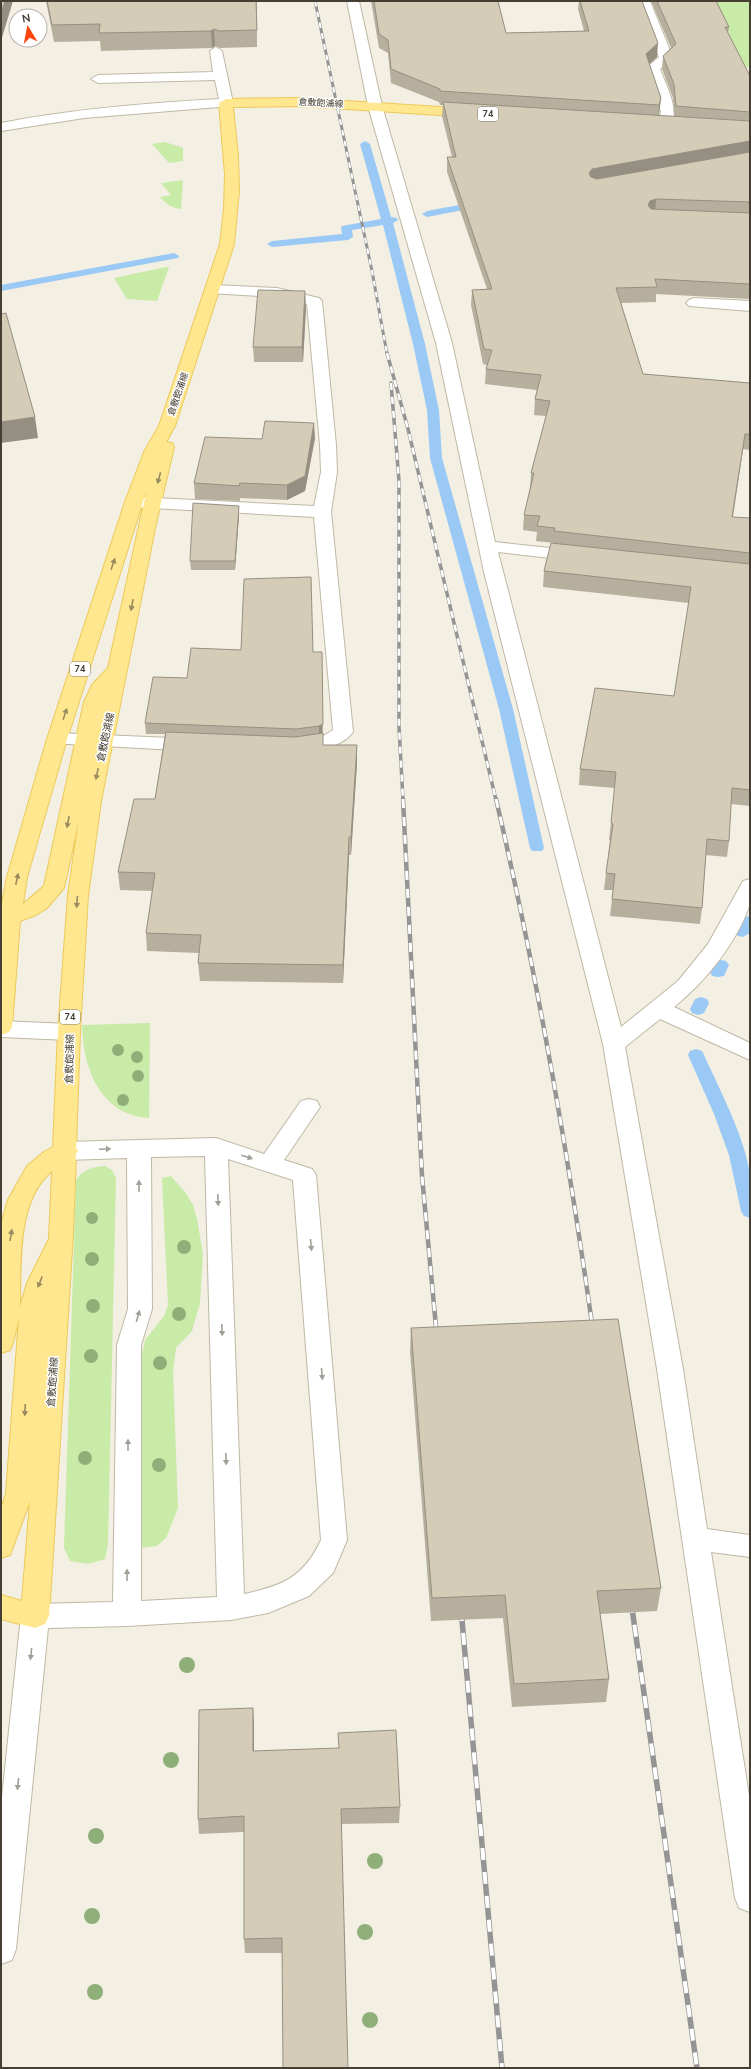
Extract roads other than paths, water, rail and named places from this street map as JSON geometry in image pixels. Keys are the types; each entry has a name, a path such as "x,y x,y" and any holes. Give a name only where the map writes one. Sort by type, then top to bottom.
{"main road":[{"name":"倉敷飽浦線","path":"1,1028 10,917 17,877 57,739 143,503 166,453 167,426 213,290 226,244 231,220 231,145 226,103 299,102 483,114"},
{"path":"649,124 680,126"},
{"name":"倉敷飽浦線","path":"36,1616 66,1150 69,1032 78,895 92,801 94,741 118,669 143,503"},
{"path":"10,917 26,913 44,901 54,888 94,741"},
{"path":"1,1344 8,1313 10,1235 20,1200 35,1172 52,1158 66,1150"},
{"path":"1,1547 19,1494 32,1309 39,1282 61,1234"},
{"path":"1,1607 36,1616"}],"street":[{"path":"353,1 375,106 444,343 488,546 614,1044 670,1369 750,1898"},
{"path":"644,1 666,58 653,68 668,112 665,125"},
{"path":"1,127 47,119 124,110 226,103 216,51"},
{"path":"98,79 220,76"},
{"path":"213,290 288,294 303,296 314,301 328,445 329,472 322,512 342,732 325,743 296,747 273,746"},
{"path":"694,303 750,306"},
{"path":"143,503 322,512"},
{"path":"488,546 591,557"},
{"path":"57,739 210,745"},
{"path":"614,1044 686,986 717,948 750,886"},
{"path":"658,1009 750,1052"},
{"path":"1,1028 69,1032"},
{"path":"269,1164 309,1107"},
{"path":"1,1949 36,1616 127,1614 231,1608 268,1601 299,1588 323,1565 334,1540 322,1369 304,1175 216,1147 66,1150"},
{"path":"216,1147 231,1608"},
{"path":"127,1614 129,1345 140,1309 139,1148"},
{"path":"696,1539 750,1546"}],"waterway":[{"path":"365,144 387,221"},
{"path":"427,214 480,204"},
{"path":"387,221 393,220"},
{"path":"272,244 348,237 346,228 387,221"},
{"path":"387,221 419,344 433,410 436,458 506,709 537,848"},
{"path":"1,288 174,256"},
{"path":"743,932 750,921"},
{"path":"718,972 721,965"},
{"path":"698,1009 701,1003"},
{"path":"696,1055 722,1114 737,1155 750,1211"}],"railway":[{"path":"315,1 372,271 387,354"},
{"path":"387,353 408,429 496,800"},
{"path":"391,383 399,481 399,727 403,800"},
{"path":"403,799 422,1176 437,1338"},
{"path":"496,799 538,997 562,1130 593,1331"},
{"path":"631,1601 697,2068"},
{"path":"461,1609 502,2068"}]}
